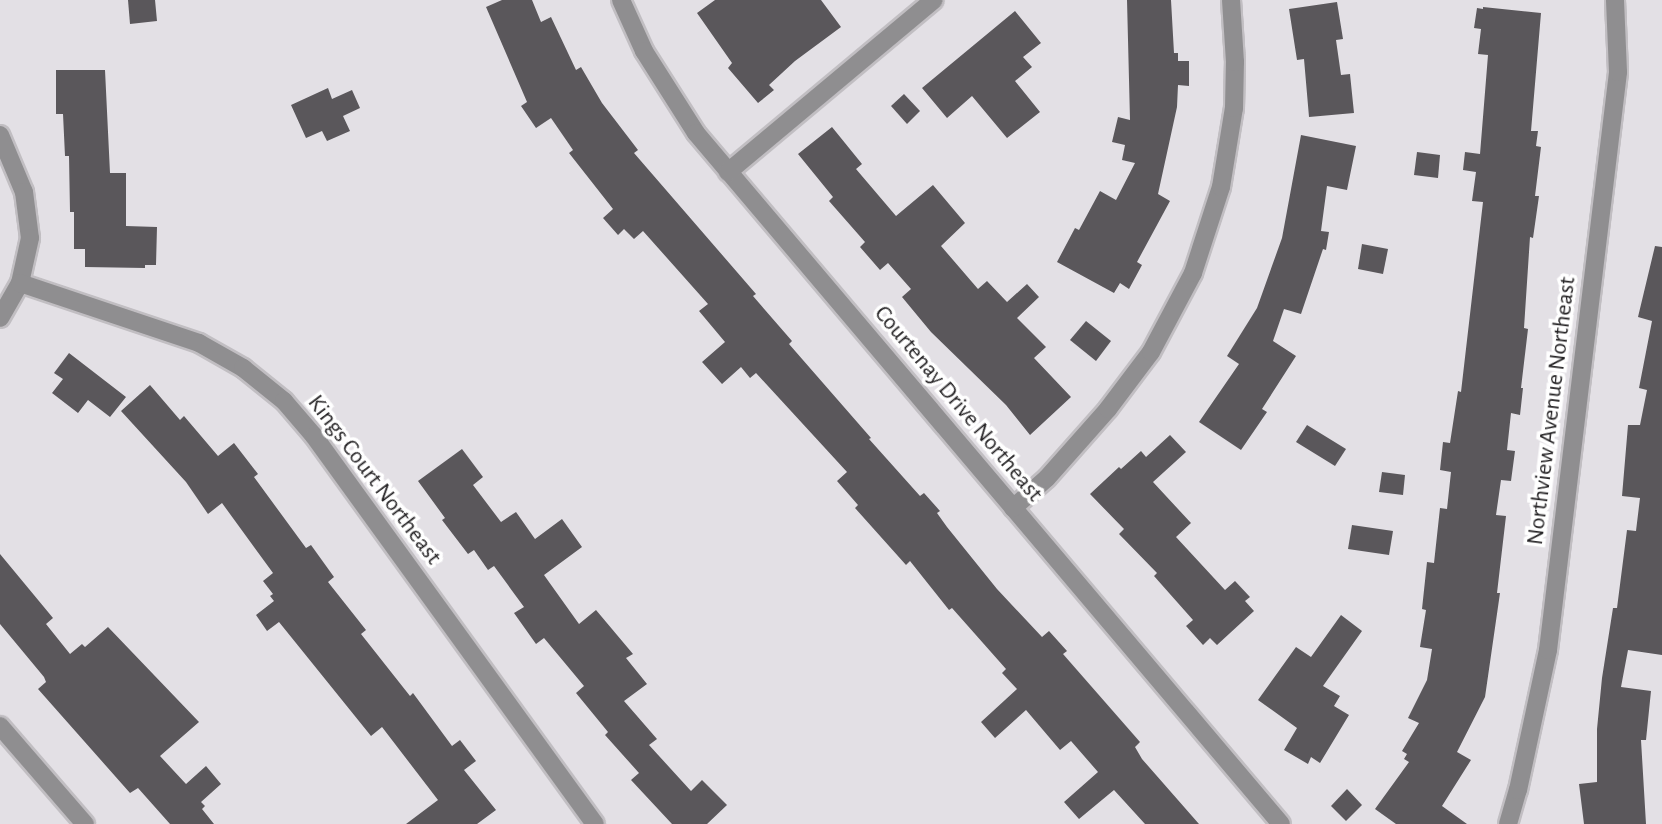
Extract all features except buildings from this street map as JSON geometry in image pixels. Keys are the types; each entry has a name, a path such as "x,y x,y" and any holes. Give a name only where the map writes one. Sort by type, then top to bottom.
{"street":[{"name":"Courtenay Drive Northeast","path":"621,0 668,93 728,172 1281,824"},
{"path":"728,172 934,0"},
{"path":"1013,508 1046,478 1108,409 1151,352 1193,273 1221,187 1234,108 1235,62 1231,0"},
{"name":"Northview Avenue Northeast","path":"1508,824 1518,790 1548,650 1618,72 1615,0"},
{"path":"0,135 24,192 30,238 20,283 0,318"},
{"name":"Kings Court Northeast","path":"20,283 198,343 243,368 284,401 314,436 595,824"},
{"path":"0,726 85,824"}]}
